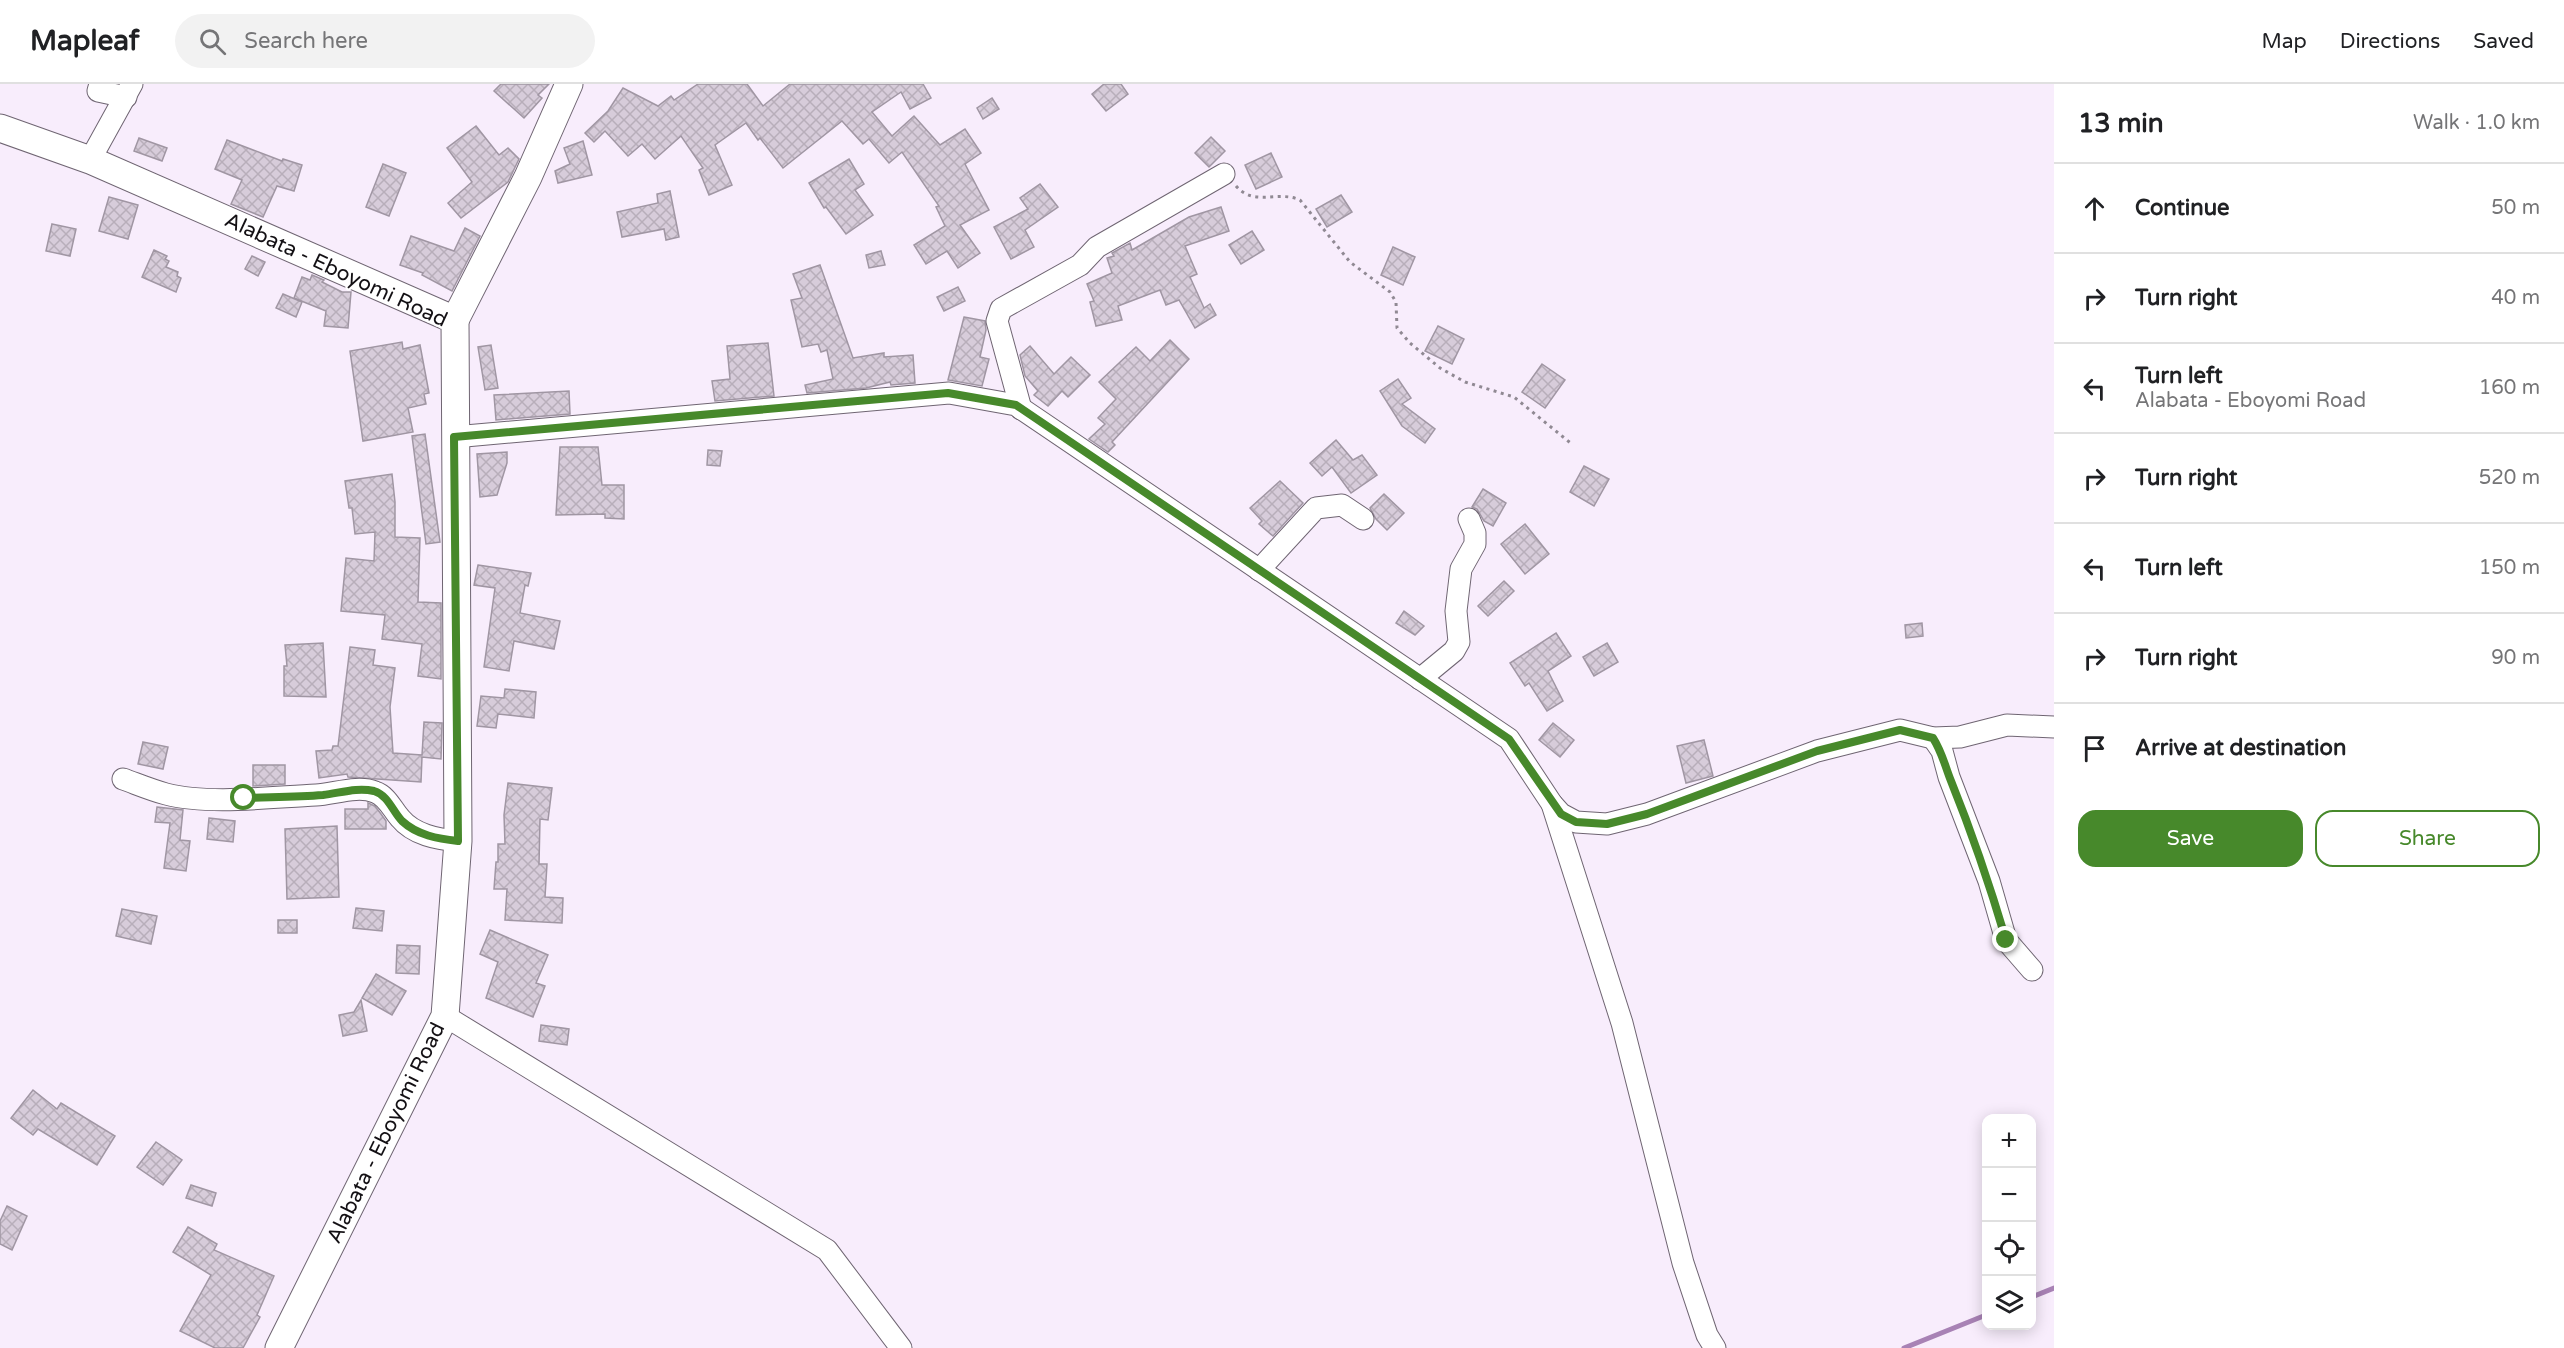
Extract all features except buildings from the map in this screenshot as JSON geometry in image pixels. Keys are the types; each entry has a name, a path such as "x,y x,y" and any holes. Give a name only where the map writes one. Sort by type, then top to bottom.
{"main road":[{"path":"455,320 528,177 570,84"},
{"name":"Alabata - Eboyomi Road","path":"0,128 90,160 455,320 458,841 445,1016 279,1348"}],"street":[{"path":"90,160 129,91 98,91 100,84"},
{"path":"1021,409 997,321 1001,309 1080,265 1097,247 1224,174"},
{"path":"454,437 948,393 1016,405 1509,739 1552,804 1561,814 1576,822 1607,824 1647,814 1817,751 1900,730 1933,738 1960,737 2007,725 2054,727"},
{"path":"1259,570 1316,508 1342,505 1363,519"},
{"path":"1420,679 1454,651 1459,642 1456,611 1461,569 1475,544 1475,533 1469,519"},
{"path":"1933,738 1942,751 1949,777 1989,880 2006,940 2032,970"},
{"path":"123,779 168,794 205,798 324,795 358,790 375,792 385,798 400,819 411,829 426,835 458,841"},
{"path":"1552,804 1622,1023 1683,1263 1707,1335 1715,1348"},
{"path":"445,1016 827,1250 901,1348"}],"path":[{"path":"1242,193 1250,197 1292,196 1300,200 1350,262 1390,292 1396,302 1397,328 1410,343 1440,368 1465,382 1514,397 1573,445"}],"waterway":[{"path":"2036,1295 2054,1288"},
{"path":"1904,1348 1982,1317"}],"route":[{"path":"244,798 324,795 358,790 375,792 385,798 400,819 411,829 445,840 458,841 454,437 948,393 1016,405 1509,739 1552,804 1561,814 1576,822 1607,824 1647,814 1817,751 1900,730 1933,738 1942,751 1949,777 1989,880 2006,940"}]}
